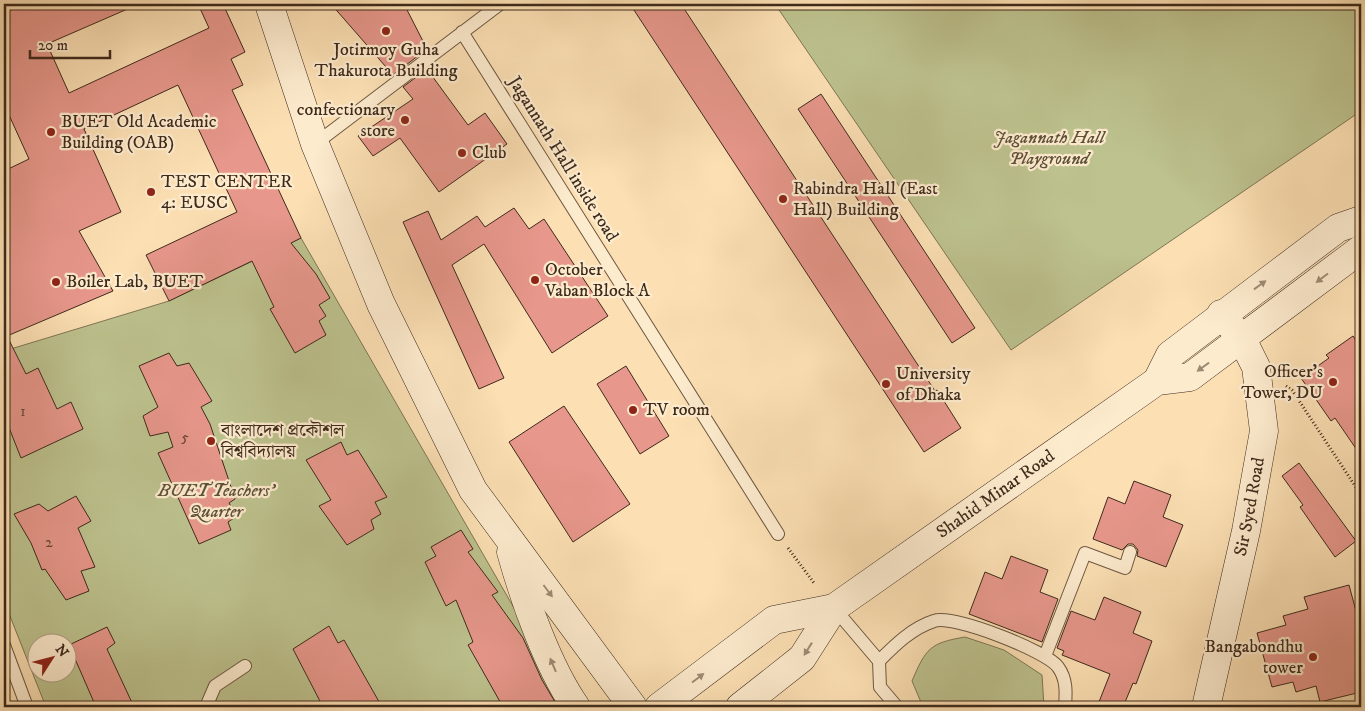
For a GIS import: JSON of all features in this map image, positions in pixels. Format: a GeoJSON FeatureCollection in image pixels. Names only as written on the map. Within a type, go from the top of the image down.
{"type":"FeatureCollection","features":[{"type":"Feature","properties":{"kind":"main road"},"geometry":{"type":"LineString","coordinates":[[268,4],[315,144],[381,304],[473,490],[633,707]]}},
{"type":"Feature","properties":{"kind":"main road","name":"Shahid Minar Road"},"geometry":{"type":"LineString","coordinates":[[1157,381],[1170,355],[1221,314],[1338,228],[1361,220]]}},
{"type":"Feature","properties":{"kind":"main road","name":"Shahid Minar Road"},"geometry":{"type":"LineString","coordinates":[[740,707],[802,658],[834,608],[1157,381],[1190,377],[1361,249]]}},
{"type":"Feature","properties":{"kind":"main road","name":"Sir Syed Road"},"geometry":{"type":"LineString","coordinates":[[1206,707],[1246,531],[1264,431],[1256,367],[1242,339],[1221,314]]}},
{"type":"Feature","properties":{"kind":"main road"},"geometry":{"type":"LineString","coordinates":[[507,538],[523,593],[565,691],[576,707]]}},
{"type":"Feature","properties":{"kind":"main road","name":"Shahid Minar Road"},"geometry":{"type":"LineString","coordinates":[[659,707],[774,620],[834,608]]}},
{"type":"Feature","properties":{"kind":"lane"},"geometry":{"type":"LineString","coordinates":[[315,144],[500,4]]}},
{"type":"Feature","properties":{"kind":"lane","name":"Jagannath Hall inside road"},"geometry":{"type":"LineString","coordinates":[[462,32],[778,534]]}},
{"type":"Feature","properties":{"kind":"lane"},"geometry":{"type":"LineString","coordinates":[[1045,656],[1085,553],[1125,568],[1130,552]]}},
{"type":"Feature","properties":{"kind":"lane"},"geometry":{"type":"LineString","coordinates":[[834,608],[879,661],[880,687],[897,707]]}},
{"type":"Feature","properties":{"kind":"lane"},"geometry":{"type":"LineString","coordinates":[[879,661],[904,637],[936,620],[962,622],[1045,656],[1058,666],[1066,686],[1065,707]]}},
{"type":"Feature","properties":{"kind":"lane"},"geometry":{"type":"LineString","coordinates":[[4,645],[27,707]]}},
{"type":"Feature","properties":{"kind":"lane"},"geometry":{"type":"LineString","coordinates":[[206,707],[215,686],[245,666]]}},
{"type":"Feature","properties":{"kind":"path"},"geometry":{"type":"LineString","coordinates":[[1256,367],[1292,390],[1361,495]]}},
{"type":"Feature","properties":{"kind":"path"},"geometry":{"type":"LineString","coordinates":[[778,534],[834,608]]}},
{"type":"Feature","properties":{"kind":"green space","name":"Jagannath Hall Playground"},"geometry":{"type":"Polygon","coordinates":[[[775,4],[1361,4],[1361,111],[1011,350],[775,4]]]}},
{"type":"Feature","properties":{"kind":"green space","name":"BUET Teachers' Quarter"},"geometry":{"type":"Polygon","coordinates":[[[301,238],[571,707],[46,707],[37,684],[78,684],[78,634],[28,634],[28,662],[4,601],[4,351],[169,301],[301,238]]]}},
{"type":"Feature","properties":{"kind":"green space"},"geometry":{"type":"Polygon","coordinates":[[[965,637],[1004,650],[1042,675],[1044,707],[923,707],[912,681],[921,661],[937,645],[965,637]]]}},
{"type":"Feature","properties":{"kind":"building"},"geometry":{"type":"Polygon","coordinates":[[[4,4],[139,4],[47,44],[69,93],[209,28],[198,4],[223,4],[245,52],[231,59],[243,85],[232,90],[301,238],[291,243],[316,274],[330,298],[319,305],[326,316],[319,321],[326,335],[295,353],[270,309],[274,307],[252,261],[169,301],[146,255],[237,212],[178,85],[84,129],[121,212],[79,231],[113,291],[7,336],[26,374],[38,368],[57,409],[71,402],[83,429],[21,458],[4,415],[4,171],[29,159],[4,104],[4,4]]]}},
{"type":"Feature","properties":{"kind":"building","name":"Jotirmoy Guha Thakurota Building"},"geometry":{"type":"Polygon","coordinates":[[[331,4],[404,4],[427,49],[393,75],[331,4]]]}},
{"type":"Feature","properties":{"kind":"building","name":"Rabindra Hall (East Hall) Building"},"geometry":{"type":"Polygon","coordinates":[[[630,4],[681,4],[961,428],[924,452],[630,4]]]}},
{"type":"Feature","properties":{"kind":"building"},"geometry":{"type":"Polygon","coordinates":[[[427,69],[468,125],[485,113],[507,144],[439,192],[400,138],[373,156],[358,136],[413,99],[403,87],[427,69]]]}},
{"type":"Feature","properties":{"kind":"building"},"geometry":{"type":"Polygon","coordinates":[[[821,94],[975,328],[952,343],[798,109],[821,94]]]}},
{"type":"Feature","properties":{"kind":"building"},"geometry":{"type":"Polygon","coordinates":[[[514,208],[529,229],[544,219],[608,316],[552,353],[484,244],[452,265],[504,378],[479,389],[403,222],[428,211],[441,240],[477,216],[485,227],[514,208]]]}},
{"type":"Feature","properties":{"kind":"building","name":"Officer's Tower, DU"},"geometry":{"type":"Polygon","coordinates":[[[1353,336],[1361,348],[1361,456],[1335,418],[1331,421],[1301,378],[1329,358],[1326,355],[1353,336]]]}},
{"type":"Feature","properties":{"kind":"building"},"geometry":{"type":"Polygon","coordinates":[[[169,353],[177,366],[189,363],[212,401],[201,407],[210,424],[235,499],[229,503],[237,516],[228,522],[231,530],[199,544],[158,453],[173,447],[168,432],[150,436],[143,416],[158,407],[139,366],[169,353]]]}},
{"type":"Feature","properties":{"kind":"building","name":"TV room"},"geometry":{"type":"Polygon","coordinates":[[[626,366],[669,436],[640,454],[597,384],[626,366]]]}},
{"type":"Feature","properties":{"kind":"building"},"geometry":{"type":"Polygon","coordinates":[[[564,406],[630,504],[573,542],[509,442],[564,406]]]}},
{"type":"Feature","properties":{"kind":"building"},"geometry":{"type":"Polygon","coordinates":[[[341,442],[347,455],[358,450],[387,497],[375,502],[381,514],[371,520],[374,529],[347,545],[319,506],[331,500],[306,460],[341,442]]]}},
{"type":"Feature","properties":{"kind":"building"},"geometry":{"type":"Polygon","coordinates":[[[1299,463],[1356,541],[1335,557],[1300,507],[1303,505],[1282,476],[1299,463]]]}},
{"type":"Feature","properties":{"kind":"building"},"geometry":{"type":"Polygon","coordinates":[[[1134,481],[1171,495],[1163,517],[1183,525],[1166,567],[1137,556],[1138,550],[1133,544],[1128,544],[1122,550],[1093,539],[1108,497],[1125,504],[1134,481]]]}},
{"type":"Feature","properties":{"kind":"building"},"geometry":{"type":"Polygon","coordinates":[[[76,496],[91,521],[78,528],[95,567],[81,571],[89,591],[66,600],[45,569],[42,570],[31,543],[14,514],[39,504],[48,511],[76,496]]]}},
{"type":"Feature","properties":{"kind":"building"},"geometry":{"type":"Polygon","coordinates":[[[461,530],[473,549],[468,552],[498,592],[492,595],[523,638],[542,680],[558,707],[503,707],[468,645],[473,642],[456,600],[446,606],[425,562],[436,556],[431,547],[461,530]]]}},
{"type":"Feature","properties":{"kind":"building"},"geometry":{"type":"Polygon","coordinates":[[[1011,556],[1048,570],[1040,592],[1058,599],[1042,642],[969,614],[985,572],[1002,579],[1011,556]]]}},
{"type":"Feature","properties":{"kind":"building","name":"Bangabondhu tower"},"geometry":{"type":"Polygon","coordinates":[[[1349,585],[1357,615],[1361,613],[1361,692],[1320,702],[1316,686],[1296,692],[1293,682],[1272,687],[1257,633],[1286,625],[1283,616],[1308,609],[1304,597],[1349,585]]]}},
{"type":"Feature","properties":{"kind":"building"},"geometry":{"type":"Polygon","coordinates":[[[1104,597],[1141,612],[1133,633],[1152,641],[1136,684],[1133,683],[1123,707],[1097,707],[1110,674],[1062,655],[1064,651],[1057,648],[1071,611],[1095,620],[1104,597]]]}},
{"type":"Feature","properties":{"kind":"building"},"geometry":{"type":"Polygon","coordinates":[[[329,626],[338,643],[344,640],[382,707],[323,707],[293,649],[329,626]]]}},
{"type":"Feature","properties":{"kind":"building"},"geometry":{"type":"Polygon","coordinates":[[[107,627],[115,643],[107,649],[134,707],[96,707],[78,666],[78,641],[107,627]]]}},
{"type":"Feature","properties":{"kind":"place","name":"Jotirmoy Guha Thakurota Building"},"geometry":{"type":"Point","coordinates":[386,31]}},
{"type":"Feature","properties":{"kind":"place","name":"confectionary store"},"geometry":{"type":"Point","coordinates":[405,120]}},
{"type":"Feature","properties":{"kind":"place","name":"BUET Old Academic Building (OAB)"},"geometry":{"type":"Point","coordinates":[51,132]}},
{"type":"Feature","properties":{"kind":"place","name":"Club"},"geometry":{"type":"Point","coordinates":[462,153]}},
{"type":"Feature","properties":{"kind":"place","name":"TEST CENTER 4: EUSC"},"geometry":{"type":"Point","coordinates":[151,192]}},
{"type":"Feature","properties":{"kind":"place","name":"Rabindra Hall (East Hall) Building"},"geometry":{"type":"Point","coordinates":[783,199]}},
{"type":"Feature","properties":{"kind":"place","name":"October Vaban Block A"},"geometry":{"type":"Point","coordinates":[535,280]}},
{"type":"Feature","properties":{"kind":"place","name":"Boiler Lab, BUET"},"geometry":{"type":"Point","coordinates":[56,282]}},
{"type":"Feature","properties":{"kind":"place","name":"Officer's Tower, DU"},"geometry":{"type":"Point","coordinates":[1333,382]}},
{"type":"Feature","properties":{"kind":"place","name":"University of Dhaka"},"geometry":{"type":"Point","coordinates":[886,384]}},
{"type":"Feature","properties":{"kind":"place","name":"TV room"},"geometry":{"type":"Point","coordinates":[633,410]}},
{"type":"Feature","properties":{"kind":"place","name":"বাংলাদেশ প্রকৌশল বিশ্ববিদ্যালয়"},"geometry":{"type":"Point","coordinates":[211,441]}},
{"type":"Feature","properties":{"kind":"place","name":"Bangabondhu tower"},"geometry":{"type":"Point","coordinates":[1313,657]}}]}
